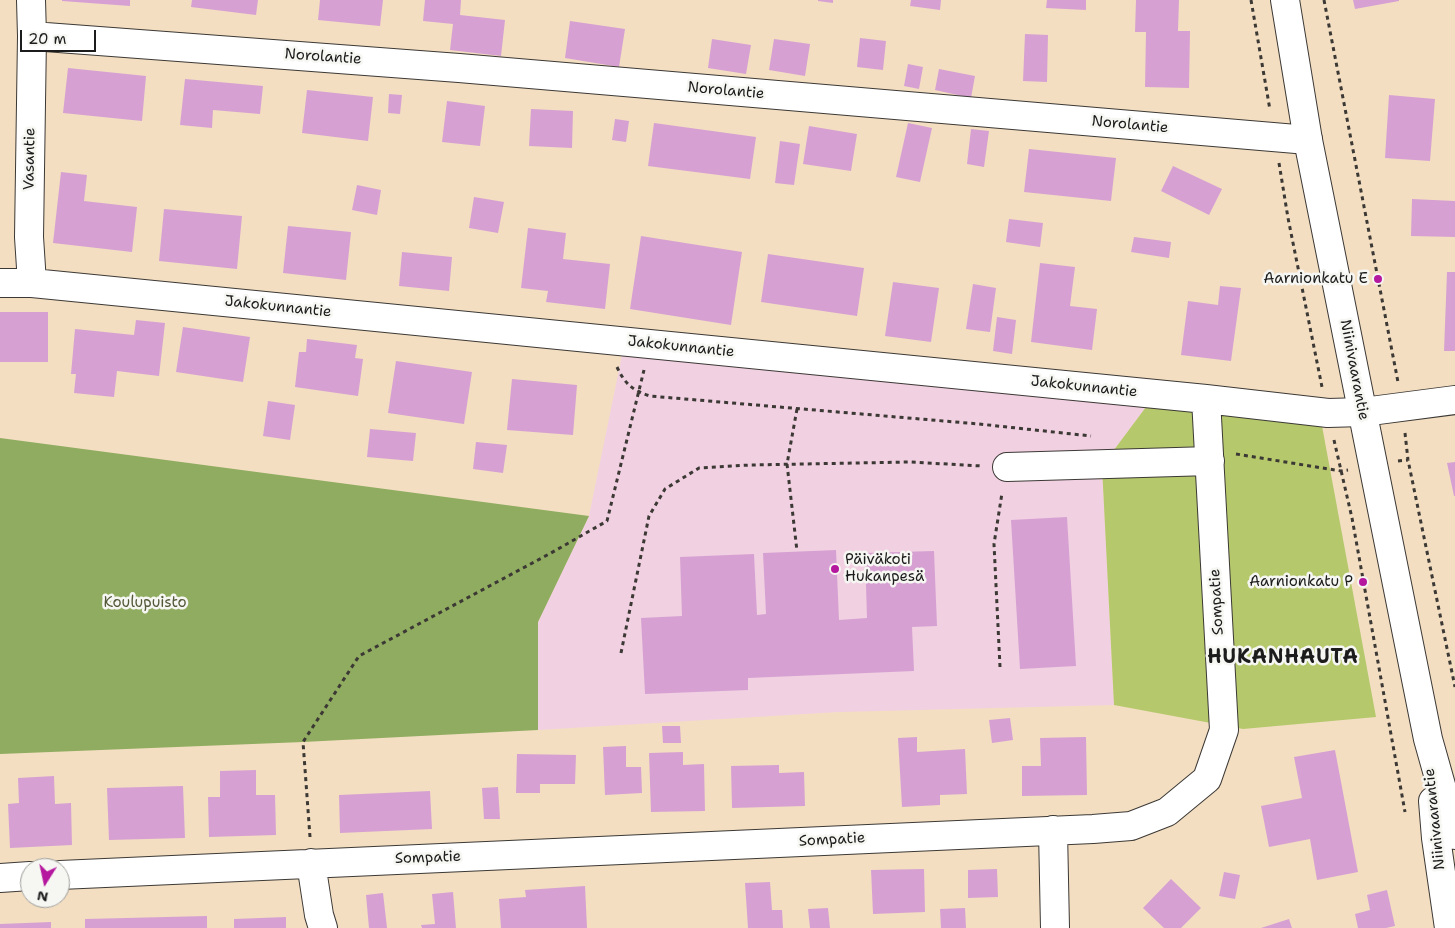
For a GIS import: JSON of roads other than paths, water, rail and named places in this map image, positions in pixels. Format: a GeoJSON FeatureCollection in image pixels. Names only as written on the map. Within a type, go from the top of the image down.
{"type":"FeatureCollection","features":[{"type":"Feature","properties":{"kind":"street","name":"Vasantie"},"geometry":{"type":"LineString","coordinates":[[31,0],[29,237],[32,283]]}},
{"type":"Feature","properties":{"kind":"street","name":"Niinivaarantie"},"geometry":{"type":"LineString","coordinates":[[1285,0],[1308,140],[1428,739],[1455,835]]}},
{"type":"Feature","properties":{"kind":"street","name":"Norolantie"},"geometry":{"type":"LineString","coordinates":[[32,36],[459,68],[1308,140]]}},
{"type":"Feature","properties":{"kind":"street","name":"Jakokunnantie"},"geometry":{"type":"LineString","coordinates":[[0,283],[32,283],[1206,399],[1328,413],[1362,412],[1455,400]]}},
{"type":"Feature","properties":{"kind":"street","name":"Sompatie"},"geometry":{"type":"LineString","coordinates":[[70,875],[1053,830],[1093,830],[1131,826],[1167,812],[1207,779],[1224,730],[1206,399]]}},
{"type":"Feature","properties":{"kind":"street"},"geometry":{"type":"LineString","coordinates":[[1007,467],[1209,455]]}},
{"type":"Feature","properties":{"kind":"street","name":"Niinivaarantie"},"geometry":{"type":"LineString","coordinates":[[1428,739],[1436,838],[1449,928]]}},
{"type":"Feature","properties":{"kind":"street"},"geometry":{"type":"LineString","coordinates":[[1053,830],[1055,928]]}},
{"type":"Feature","properties":{"kind":"street"},"geometry":{"type":"LineString","coordinates":[[311,863],[319,914],[324,928]]}},
{"type":"Feature","properties":{"kind":"street"},"geometry":{"type":"LineString","coordinates":[[0,878],[20,877]]}},
{"type":"Feature","properties":{"kind":"place","name":"Aarnionkatu E"},"geometry":{"type":"Point","coordinates":[1378,279]}},
{"type":"Feature","properties":{"kind":"place","name":"Päiväkoti Hukanpesä"},"geometry":{"type":"Point","coordinates":[835,569]}},
{"type":"Feature","properties":{"kind":"place","name":"Aarnionkatu P"},"geometry":{"type":"Point","coordinates":[1363,582]}},
{"type":"Feature","properties":{"kind":"district","name":"HUKANHAUTA"},"geometry":{"type":"Point","coordinates":[1283,658]}},
{"type":"Feature","properties":{"kind":"park label","name":"Koulupuisto"},"geometry":{"type":"Point","coordinates":[145,603]}}]}
